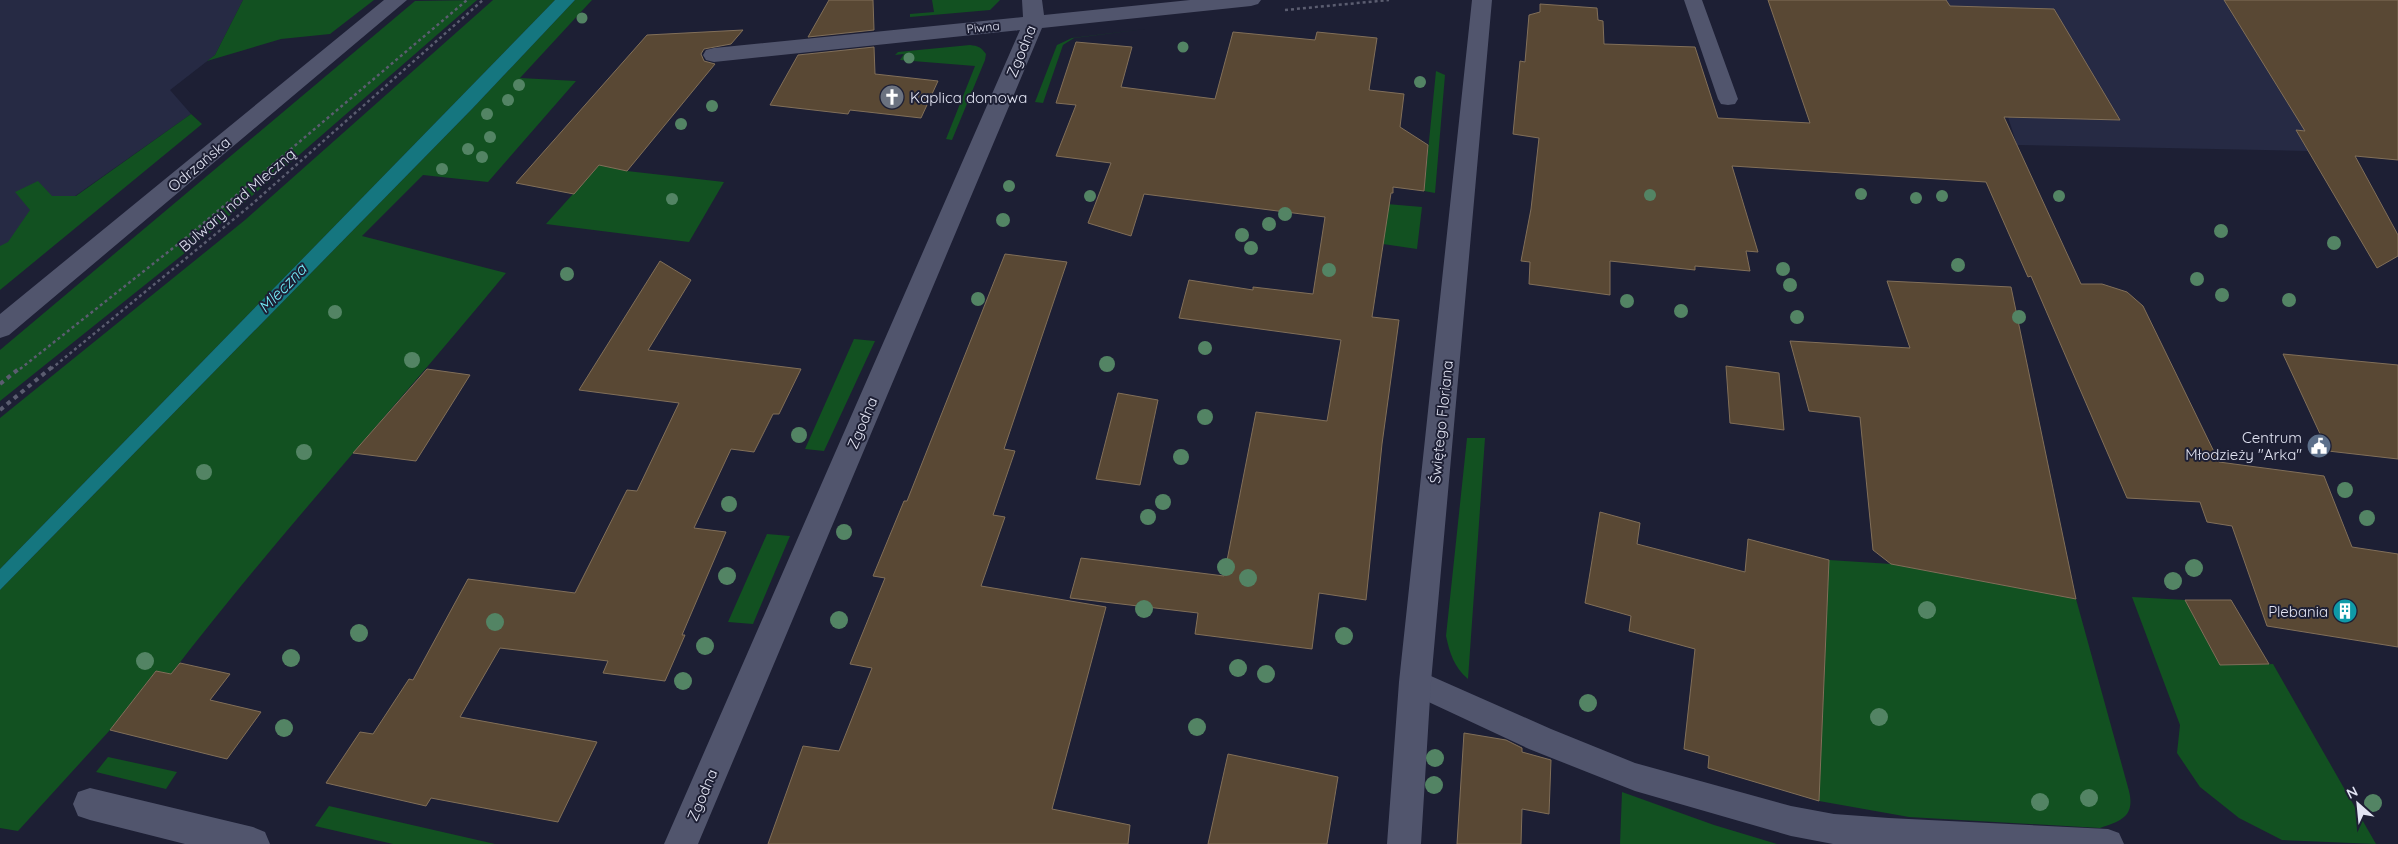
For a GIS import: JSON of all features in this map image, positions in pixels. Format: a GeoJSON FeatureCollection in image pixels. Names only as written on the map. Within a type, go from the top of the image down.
{"type":"FeatureCollection","features":[{"type":"Feature","properties":{"kind":"street","name":"Odrzańska"},"geometry":{"type":"LineString","coordinates":[[0,328],[397,0]]}},
{"type":"Feature","properties":{"kind":"street","name":"Piwna"},"geometry":{"type":"LineString","coordinates":[[714,55],[1033,11],[1251,0]]}},
{"type":"Feature","properties":{"kind":"street","name":"Świętego Floriana"},"geometry":{"type":"LineString","coordinates":[[1404,844],[1415,682],[1482,0]]}},
{"type":"Feature","properties":{"kind":"street","name":"Zgodna"},"geometry":{"type":"LineString","coordinates":[[681,844],[1033,11]]}},
{"type":"Feature","properties":{"kind":"street"},"geometry":{"type":"LineString","coordinates":[[90,804],[253,844]]}},
{"type":"Feature","properties":{"kind":"lane"},"geometry":{"type":"LineString","coordinates":[[1693,0],[1728,99]]}},
{"type":"Feature","properties":{"kind":"lane"},"geometry":{"type":"LineString","coordinates":[[1415,682],[1540,739],[1635,777],[1791,821],[1834,829],[2108,844]]}},
{"type":"Feature","properties":{"kind":"path"},"geometry":{"type":"LineString","coordinates":[[0,384],[186,237],[467,0]]}},
{"type":"Feature","properties":{"kind":"path","name":"Bulwary nad Mleczną"},"geometry":{"type":"LineString","coordinates":[[0,410],[251,205],[483,0]]}},
{"type":"Feature","properties":{"kind":"shaded area"},"geometry":{"type":"Polygon","coordinates":[[[0,0],[243,0],[215,55],[170,90],[191,114],[0,249],[0,0]]]}},
{"type":"Feature","properties":{"kind":"shaded area"},"geometry":{"type":"Polygon","coordinates":[[[243,0],[374,0],[330,34],[281,39],[207,61],[215,55],[243,0]]]}},
{"type":"Feature","properties":{"kind":"shaded area"},"geometry":{"type":"Polygon","coordinates":[[[477,0],[206,236],[0,401],[0,350],[415,1],[477,0]]]}},
{"type":"Feature","properties":{"kind":"shaded area"},"geometry":{"type":"Polygon","coordinates":[[[493,0],[555,0],[0,569],[0,418],[245,220],[493,0]]]}},
{"type":"Feature","properties":{"kind":"shaded area"},"geometry":{"type":"Polygon","coordinates":[[[575,0],[592,0],[520,78],[576,81],[488,182],[423,175],[362,236],[506,273],[252,572],[171,674],[156,671],[110,730],[18,831],[0,828],[0,590],[472,109],[575,0]]]}},
{"type":"Feature","properties":{"kind":"shaded area"},"geometry":{"type":"Polygon","coordinates":[[[932,0],[1000,0],[990,10],[910,17],[910,14],[934,12],[932,0]]]}},
{"type":"Feature","properties":{"kind":"shaded area"},"geometry":{"type":"Polygon","coordinates":[[[1946,0],[2398,0],[2398,160],[2308,151],[2017,145],[2008,117],[1946,0]]]}},
{"type":"Feature","properties":{"kind":"shaded area"},"geometry":{"type":"Polygon","coordinates":[[[1145,29],[1074,38],[1063,45],[1043,103],[1035,102],[1057,45],[1072,38],[1145,29]]]}},
{"type":"Feature","properties":{"kind":"shaded area"},"geometry":{"type":"Polygon","coordinates":[[[970,45],[977,46],[983,50],[986,54],[985,60],[952,140],[946,139],[975,66],[900,60],[904,54],[895,55],[898,52],[970,45]]]}},
{"type":"Feature","properties":{"kind":"shaded area"},"geometry":{"type":"Polygon","coordinates":[[[1436,71],[1445,75],[1435,193],[1424,191],[1436,71]]]}},
{"type":"Feature","properties":{"kind":"shaded area"},"geometry":{"type":"Polygon","coordinates":[[[191,114],[202,124],[0,290],[0,246],[8,242],[30,210],[15,192],[38,181],[52,196],[76,196],[191,114]]]}},
{"type":"Feature","properties":{"kind":"shaded area"},"geometry":{"type":"Polygon","coordinates":[[[599,165],[627,171],[724,182],[689,242],[546,224],[599,165]]]}},
{"type":"Feature","properties":{"kind":"shaded area"},"geometry":{"type":"Polygon","coordinates":[[[1387,204],[1422,207],[1417,249],[1383,244],[1387,204]]]}},
{"type":"Feature","properties":{"kind":"shaded area"},"geometry":{"type":"Polygon","coordinates":[[[854,339],[875,341],[824,451],[805,449],[854,339]]]}},
{"type":"Feature","properties":{"kind":"shaded area"},"geometry":{"type":"Polygon","coordinates":[[[1467,438],[1485,438],[1468,679],[1453,660],[1446,636],[1467,438]]]}},
{"type":"Feature","properties":{"kind":"shaded area"},"geometry":{"type":"Polygon","coordinates":[[[767,534],[790,536],[753,624],[728,622],[767,534]]]}},
{"type":"Feature","properties":{"kind":"shaded area"},"geometry":{"type":"Polygon","coordinates":[[[1829,560],[1891,564],[2076,599],[2129,791],[2130,806],[2125,816],[2115,823],[2100,828],[1909,817],[1819,801],[1829,560]]]}},
{"type":"Feature","properties":{"kind":"shaded area"},"geometry":{"type":"Polygon","coordinates":[[[2132,597],[2185,600],[2220,665],[2273,664],[2376,844],[2282,840],[2239,818],[2200,787],[2177,753],[2180,725],[2132,597]]]}},
{"type":"Feature","properties":{"kind":"shaded area"},"geometry":{"type":"Polygon","coordinates":[[[108,757],[177,772],[166,789],[96,772],[108,757]]]}},
{"type":"Feature","properties":{"kind":"shaded area"},"geometry":{"type":"Polygon","coordinates":[[[1622,792],[1714,825],[1777,844],[1620,844],[1622,792]]]}},
{"type":"Feature","properties":{"kind":"shaded area"},"geometry":{"type":"Polygon","coordinates":[[[329,806],[495,844],[393,844],[315,826],[329,806]]]}},
{"type":"Feature","properties":{"kind":"water","name":"Mleczna"},"geometry":{"type":"Polygon","coordinates":[[[555,0],[575,0],[472,109],[0,590],[0,569],[555,0]]]}},
{"type":"Feature","properties":{"kind":"building"},"geometry":{"type":"Polygon","coordinates":[[[829,0],[873,0],[874,30],[808,37],[829,0]]]}},
{"type":"Feature","properties":{"kind":"building"},"geometry":{"type":"Polygon","coordinates":[[[1768,0],[1946,0],[1950,6],[2054,9],[2120,120],[2004,117],[2081,284],[2102,284],[2127,292],[2143,306],[2219,462],[2324,476],[2352,547],[2398,554],[2398,647],[2267,626],[2232,526],[2207,522],[2200,502],[2127,498],[2031,276],[2028,277],[1986,182],[1732,166],[1758,252],[1746,251],[1750,271],[1695,266],[1695,270],[1610,261],[1610,295],[1529,284],[1530,262],[1521,261],[1531,209],[1539,138],[1513,134],[1520,61],[1525,62],[1529,15],[1540,12],[1540,4],[1597,8],[1598,20],[1603,21],[1604,44],[1695,47],[1718,118],[1810,123],[1768,0]]]}},
{"type":"Feature","properties":{"kind":"building"},"geometry":{"type":"Polygon","coordinates":[[[2224,0],[2398,0],[2398,160],[2355,156],[2398,235],[2398,256],[2377,268],[2296,130],[2305,131],[2224,0]]]}},
{"type":"Feature","properties":{"kind":"building"},"geometry":{"type":"Polygon","coordinates":[[[743,30],[731,44],[704,49],[701,54],[704,61],[715,64],[627,171],[599,165],[574,194],[516,183],[647,35],[743,30]]]}},
{"type":"Feature","properties":{"kind":"building"},"geometry":{"type":"Polygon","coordinates":[[[1233,32],[1315,40],[1317,32],[1377,38],[1369,90],[1404,94],[1400,127],[1428,145],[1424,191],[1393,187],[1393,193],[1391,193],[1372,317],[1399,320],[1382,444],[1366,600],[1319,593],[1312,649],[1195,634],[1198,613],[1070,598],[1081,558],[1224,576],[1256,412],[1327,421],[1341,340],[1179,318],[1189,280],[1253,290],[1253,287],[1313,294],[1325,217],[1144,194],[1131,236],[1088,223],[1111,163],[1056,156],[1076,105],[1056,103],[1076,42],[1132,47],[1121,87],[1215,99],[1233,32]]]}},
{"type":"Feature","properties":{"kind":"building"},"geometry":{"type":"Polygon","coordinates":[[[874,47],[875,74],[938,81],[921,118],[850,110],[848,114],[770,105],[798,55],[874,47]]]}},
{"type":"Feature","properties":{"kind":"building"},"geometry":{"type":"Polygon","coordinates":[[[1005,254],[1067,262],[1004,449],[1015,451],[993,515],[1005,517],[981,586],[1106,607],[1052,809],[1130,825],[1128,844],[768,844],[803,746],[839,751],[872,668],[850,664],[885,578],[873,576],[904,501],[907,501],[1005,254]]]}},
{"type":"Feature","properties":{"kind":"building"},"geometry":{"type":"Polygon","coordinates":[[[660,261],[691,280],[648,350],[801,369],[779,414],[773,414],[754,452],[731,449],[694,528],[726,532],[682,635],[685,635],[665,681],[603,673],[608,661],[500,648],[460,717],[597,742],[558,822],[431,798],[426,806],[326,783],[360,732],[373,734],[409,679],[413,680],[468,579],[575,593],[627,490],[637,491],[679,403],[579,390],[660,261]]]}},
{"type":"Feature","properties":{"kind":"building"},"geometry":{"type":"Polygon","coordinates":[[[1887,281],[2011,287],[2076,599],[1891,564],[1873,550],[1860,417],[1809,411],[1790,341],[1910,348],[1887,281]]]}},
{"type":"Feature","properties":{"kind":"building"},"geometry":{"type":"Polygon","coordinates":[[[2283,354],[2398,365],[2398,459],[2328,451],[2283,354]]]}},
{"type":"Feature","properties":{"kind":"building"},"geometry":{"type":"Polygon","coordinates":[[[1726,366],[1779,373],[1784,430],[1730,423],[1726,366]]]}},
{"type":"Feature","properties":{"kind":"building"},"geometry":{"type":"Polygon","coordinates":[[[427,369],[470,375],[416,461],[353,453],[427,369]]]}},
{"type":"Feature","properties":{"kind":"building"},"geometry":{"type":"Polygon","coordinates":[[[1118,393],[1158,400],[1140,485],[1096,479],[1118,393]]]}},
{"type":"Feature","properties":{"kind":"building"},"geometry":{"type":"Polygon","coordinates":[[[1600,512],[1640,523],[1637,544],[1745,572],[1748,539],[1829,560],[1819,801],[1708,768],[1709,756],[1684,749],[1695,649],[1629,631],[1631,616],[1585,603],[1600,512]]]}},
{"type":"Feature","properties":{"kind":"building"},"geometry":{"type":"Polygon","coordinates":[[[2185,600],[2231,600],[2269,664],[2220,665],[2185,600]]]}},
{"type":"Feature","properties":{"kind":"building"},"geometry":{"type":"Polygon","coordinates":[[[180,663],[230,674],[210,700],[261,712],[227,759],[110,730],[156,671],[171,674],[180,663]]]}},
{"type":"Feature","properties":{"kind":"building"},"geometry":{"type":"Polygon","coordinates":[[[1464,733],[1506,740],[1522,748],[1522,752],[1551,760],[1549,814],[1522,809],[1521,844],[1457,844],[1464,733]]]}},
{"type":"Feature","properties":{"kind":"building"},"geometry":{"type":"Polygon","coordinates":[[[1228,754],[1338,777],[1327,844],[1208,844],[1228,754]]]}},
{"type":"Feature","properties":{"kind":"place","name":"Kaplica domowa"},"geometry":{"type":"Point","coordinates":[892,97]}},
{"type":"Feature","properties":{"kind":"place","name":"Centrum Młodzieży \"Arka\""},"geometry":{"type":"Point","coordinates":[2319,446]}},
{"type":"Feature","properties":{"kind":"place","name":"Plebania"},"geometry":{"type":"Point","coordinates":[2345,611]}}]}
